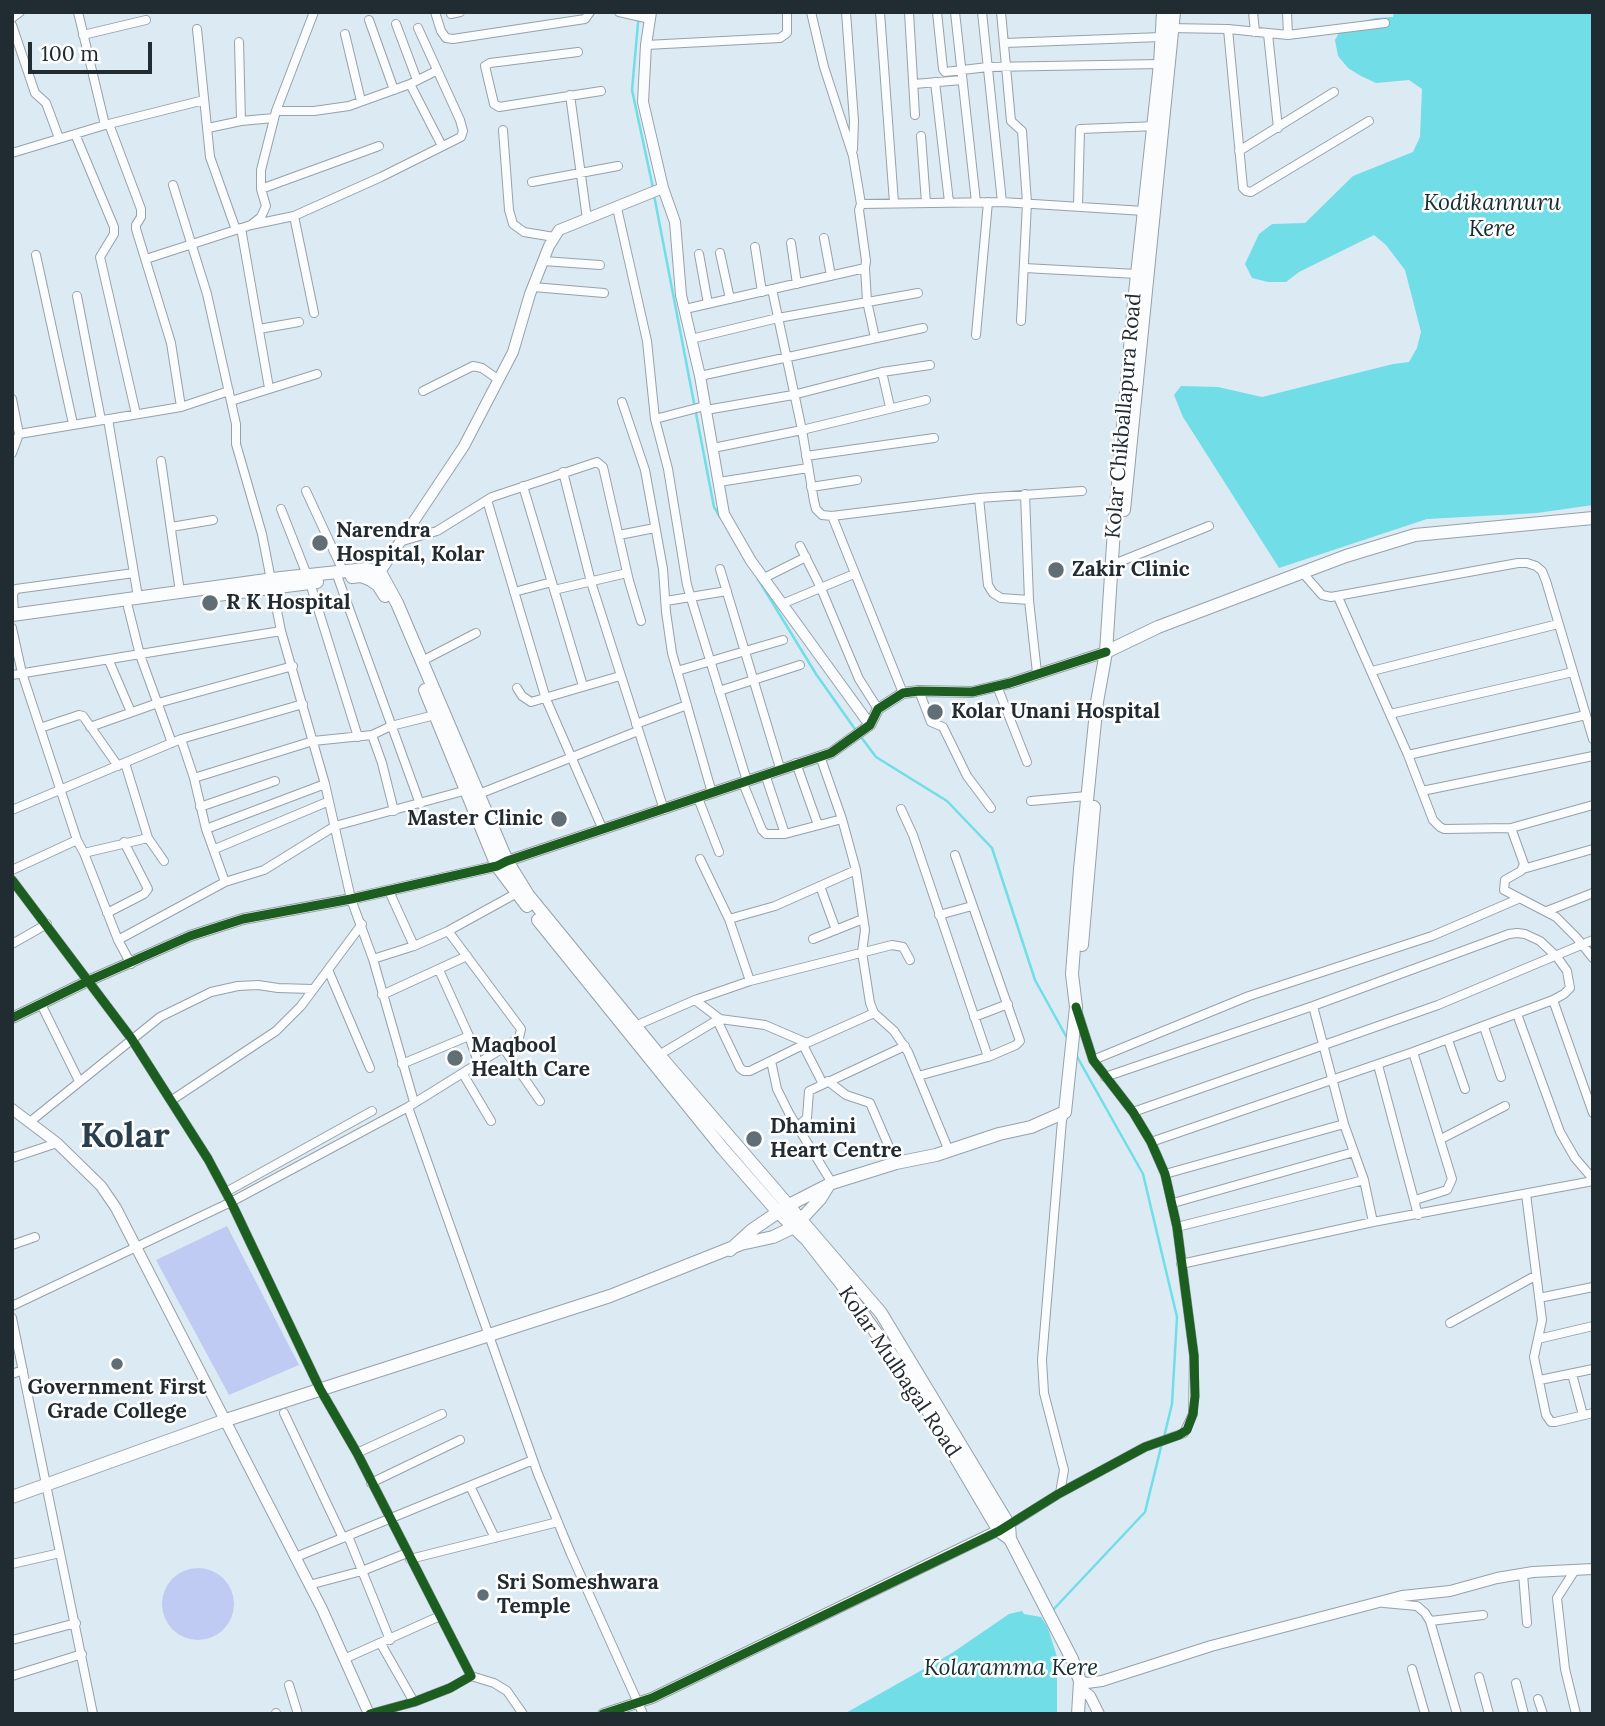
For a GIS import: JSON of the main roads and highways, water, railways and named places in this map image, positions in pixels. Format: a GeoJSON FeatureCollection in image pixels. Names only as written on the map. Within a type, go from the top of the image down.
{"type":"FeatureCollection","features":[{"type":"Feature","properties":{"kind":"main road","name":"Kolar Chikballapura Road"},"geometry":{"type":"LineString","coordinates":[[1074,987],[1072,974],[1087,796],[1097,702],[1110,651],[1119,562],[1158,126],[1165,31],[1163,12]]}},
{"type":"Feature","properties":{"kind":"main road","name":"Kolar Chikballapura Road"},"geometry":{"type":"LineString","coordinates":[[1110,651],[1114,529],[1137,274],[1158,126],[1160,64],[1165,31],[1174,12]]}},
{"type":"Feature","properties":{"kind":"main road"},"geometry":{"type":"LineString","coordinates":[[730,1250],[783,1209],[830,1184],[896,1163],[948,1152],[999,1134],[1031,1127],[1065,1112],[1075,1011],[1074,987],[1079,976],[1110,651],[1158,627],[1302,572],[1415,535],[1593,518]]}},
{"type":"Feature","properties":{"kind":"main road"},"geometry":{"type":"LineString","coordinates":[[13,620],[128,607],[366,569],[380,572],[397,603],[422,661],[502,863],[517,893],[706,1129],[762,1193],[783,1209]]}},
{"type":"Feature","properties":{"kind":"main road"},"geometry":{"type":"LineString","coordinates":[[341,575],[361,576],[378,585],[388,601],[435,715],[473,792]]}},
{"type":"Feature","properties":{"kind":"main road"},"geometry":{"type":"LineString","coordinates":[[13,620],[138,597],[272,584]]}},
{"type":"Feature","properties":{"kind":"main road"},"geometry":{"type":"LineString","coordinates":[[502,863],[783,1209]]}},
{"type":"Feature","properties":{"kind":"main road"},"geometry":{"type":"LineString","coordinates":[[773,1237],[797,1223],[830,1184]]}},
{"type":"Feature","properties":{"kind":"main road"},"geometry":{"type":"LineString","coordinates":[[762,1193],[769,1207],[762,1223]]}},
{"type":"Feature","properties":{"kind":"main road"},"geometry":{"type":"LineString","coordinates":[[12,1497],[46,1487],[226,1420],[610,1296],[741,1244],[781,1235],[809,1235],[820,1199]]}},
{"type":"Feature","properties":{"kind":"main road","name":"Kolar Mulbagal Road"},"geometry":{"type":"LineString","coordinates":[[783,1209],[881,1313],[1039,1595],[1080,1685],[1078,1714]]}},
{"type":"Feature","properties":{"kind":"water","name":"Kodikannuru Kere"},"geometry":{"type":"Polygon","coordinates":[[[1394,12],[1593,12],[1593,505],[1537,513],[1427,519],[1279,568],[1183,417],[1174,395],[1181,386],[1218,387],[1262,397],[1409,362],[1417,348],[1421,332],[1405,270],[1386,245],[1374,235],[1299,272],[1286,282],[1268,282],[1252,278],[1245,264],[1259,234],[1272,224],[1305,223],[1353,176],[1413,152],[1420,137],[1422,89],[1409,80],[1376,83],[1361,76],[1348,68],[1338,56],[1335,40],[1343,26],[1393,17],[1394,12]]]}},
{"type":"Feature","properties":{"kind":"water","name":"Kolaramma Kere"},"geometry":{"type":"Polygon","coordinates":[[[1022,1611],[1024,1614],[1041,1617],[1048,1628],[1057,1657],[1057,1714],[844,1714],[952,1653],[1009,1614],[1022,1611]]]}},
{"type":"Feature","properties":{"kind":"waterway"},"geometry":{"type":"LineString","coordinates":[[639,12],[632,90],[653,188]]}},
{"type":"Feature","properties":{"kind":"waterway"},"geometry":{"type":"LineString","coordinates":[[654,195],[714,507],[720,517]]}},
{"type":"Feature","properties":{"kind":"waterway"},"geometry":{"type":"LineString","coordinates":[[758,579],[816,674],[857,732]]}},
{"type":"Feature","properties":{"kind":"waterway"},"geometry":{"type":"LineString","coordinates":[[861,737],[876,757],[947,801],[992,848],[1035,980],[1067,1038]]}},
{"type":"Feature","properties":{"kind":"waterway"},"geometry":{"type":"LineString","coordinates":[[1075,1053],[1143,1174],[1177,1317],[1172,1404],[1164,1437]]}},
{"type":"Feature","properties":{"kind":"waterway"},"geometry":{"type":"LineString","coordinates":[[1052,1611],[1145,1512],[1162,1443]]}},
{"type":"Feature","properties":{"kind":"place","name":"Narendra Hospital, Kolar"},"geometry":{"type":"Point","coordinates":[320,543]}},
{"type":"Feature","properties":{"kind":"place","name":"Zakir Clinic"},"geometry":{"type":"Point","coordinates":[1056,570]}},
{"type":"Feature","properties":{"kind":"place","name":"R K Hospital"},"geometry":{"type":"Point","coordinates":[210,603]}},
{"type":"Feature","properties":{"kind":"place","name":"Kolar Unani Hospital"},"geometry":{"type":"Point","coordinates":[935,712]}},
{"type":"Feature","properties":{"kind":"place","name":"Master Clinic"},"geometry":{"type":"Point","coordinates":[559,819]}},
{"type":"Feature","properties":{"kind":"place","name":"Maqbool Health Care"},"geometry":{"type":"Point","coordinates":[455,1058]}},
{"type":"Feature","properties":{"kind":"place","name":"Dhamini Heart Centre"},"geometry":{"type":"Point","coordinates":[754,1139]}},
{"type":"Feature","properties":{"kind":"place","name":"Government First Grade College"},"geometry":{"type":"Point","coordinates":[117,1364]}},
{"type":"Feature","properties":{"kind":"place","name":"Sri Someshwara Temple"},"geometry":{"type":"Point","coordinates":[483,1595]}},
{"type":"Feature","properties":{"kind":"district","name":"Kolar"},"geometry":{"type":"Point","coordinates":[125,1137]}}]}
